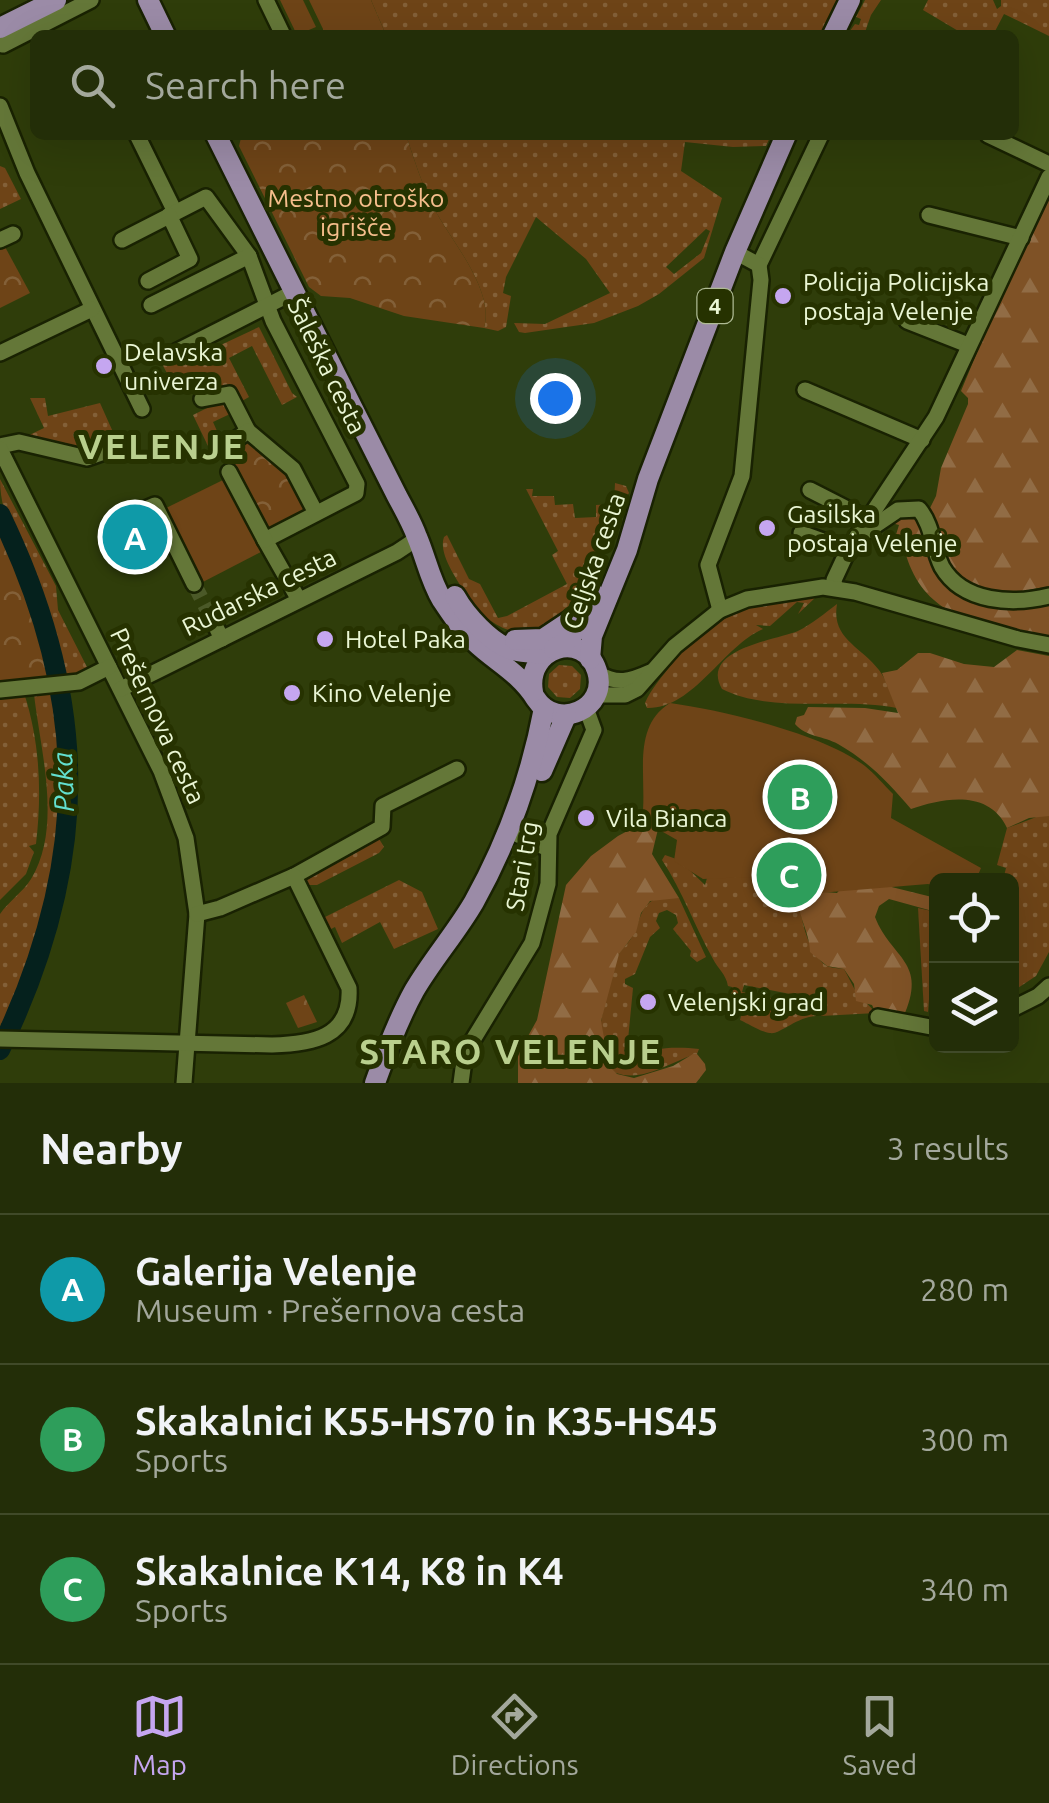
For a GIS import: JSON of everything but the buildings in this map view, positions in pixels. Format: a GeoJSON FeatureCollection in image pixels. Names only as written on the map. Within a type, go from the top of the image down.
{"type":"FeatureCollection","features":[{"type":"Feature","properties":{"kind":"main road"},"geometry":{"type":"LineString","coordinates":[[0,15],[30,0]]}},
{"type":"Feature","properties":{"kind":"main road"},"geometry":{"type":"LineString","coordinates":[[1,36],[56,0]]}},
{"type":"Feature","properties":{"kind":"main road"},"geometry":{"type":"LineString","coordinates":[[148,0],[163,30]]}},
{"type":"Feature","properties":{"kind":"main road"},"geometry":{"type":"LineString","coordinates":[[835,30],[850,0]]}},
{"type":"Feature","properties":{"kind":"main road","name":"Šaleška cesta"},"geometry":{"type":"LineString","coordinates":[[218,140],[418,538],[439,564],[481,638],[539,700]]}},
{"type":"Feature","properties":{"kind":"main road","name":"Celjska cesta"},"geometry":{"type":"LineString","coordinates":[[594,666],[592,636],[626,550],[648,479],[735,252],[784,140]]}},
{"type":"Feature","properties":{"kind":"main road","name":"Celjska cesta"},"geometry":{"type":"LineString","coordinates":[[550,652],[569,642],[579,629],[633,503],[648,479]]}},
{"type":"Feature","properties":{"kind":"main road","name":"Celjska cesta"},"geometry":{"type":"LineString","coordinates":[[481,638],[529,642],[544,639],[588,609]]}},
{"type":"Feature","properties":{"kind":"main road"},"geometry":{"type":"LineString","coordinates":[[481,638],[489,664],[526,704],[532,737],[530,769]]}},
{"type":"Feature","properties":{"kind":"main road","name":"Šaleška cesta"},"geometry":{"type":"LineString","coordinates":[[481,638],[514,651],[550,652]]}},
{"type":"Feature","properties":{"kind":"main road"},"geometry":{"type":"LineString","coordinates":[[379,1083],[398,1024],[415,990],[473,903],[501,848],[530,769],[539,700],[533,672],[550,652],[570,648],[594,666]]}},
{"type":"Feature","properties":{"kind":"main road","name":"4"},"geometry":{"type":"LineString","coordinates":[[586,711],[594,666]]}},
{"type":"Feature","properties":{"kind":"main road"},"geometry":{"type":"LineString","coordinates":[[379,1083],[416,1005],[492,889],[586,711],[539,700]]}},
{"type":"Feature","properties":{"kind":"street"},"geometry":{"type":"LineString","coordinates":[[1,36],[91,0]]}},
{"type":"Feature","properties":{"kind":"street"},"geometry":{"type":"LineString","coordinates":[[266,0],[281,30]]}},
{"type":"Feature","properties":{"kind":"street"},"geometry":{"type":"LineString","coordinates":[[0,106],[27,173],[142,409]]}},
{"type":"Feature","properties":{"kind":"street"},"geometry":{"type":"LineString","coordinates":[[139,140],[190,259],[148,281]]}},
{"type":"Feature","properties":{"kind":"street"},"geometry":{"type":"LineString","coordinates":[[720,610],[708,565],[742,476],[761,280],[759,265],[819,140]]}},
{"type":"Feature","properties":{"kind":"street"},"geometry":{"type":"LineString","coordinates":[[999,140],[1049,164]]}},
{"type":"Feature","properties":{"kind":"street"},"geometry":{"type":"LineString","coordinates":[[835,587],[834,580],[848,550],[936,417],[1049,177]]}},
{"type":"Feature","properties":{"kind":"street","name":"Šaleška cesta"},"geometry":{"type":"LineString","coordinates":[[122,240],[206,197],[249,256],[273,321],[358,484],[356,493],[265,540]]}},
{"type":"Feature","properties":{"kind":"street"},"geometry":{"type":"LineString","coordinates":[[929,215],[1021,238]]}},
{"type":"Feature","properties":{"kind":"street"},"geometry":{"type":"LineString","coordinates":[[735,252],[759,265]]}},
{"type":"Feature","properties":{"kind":"street"},"geometry":{"type":"LineString","coordinates":[[151,305],[249,256]]}},
{"type":"Feature","properties":{"kind":"street"},"geometry":{"type":"LineString","coordinates":[[174,353],[294,292]]}},
{"type":"Feature","properties":{"kind":"street"},"geometry":{"type":"LineString","coordinates":[[0,354],[92,310]]}},
{"type":"Feature","properties":{"kind":"street"},"geometry":{"type":"LineString","coordinates":[[907,321],[968,345]]}},
{"type":"Feature","properties":{"kind":"street"},"geometry":{"type":"LineString","coordinates":[[805,390],[922,440]]}},
{"type":"Feature","properties":{"kind":"street"},"geometry":{"type":"LineString","coordinates":[[202,399],[229,394],[248,431],[293,469],[316,514]]}},
{"type":"Feature","properties":{"kind":"street"},"geometry":{"type":"LineString","coordinates":[[225,448],[248,431]]}},
{"type":"Feature","properties":{"kind":"street"},"geometry":{"type":"LineString","coordinates":[[0,447],[19,442],[87,458],[116,448]]}},
{"type":"Feature","properties":{"kind":"street","name":"Prešernova cesta"},"geometry":{"type":"LineString","coordinates":[[0,447],[121,689],[176,806],[186,838],[197,914],[184,1083]]}},
{"type":"Feature","properties":{"kind":"street"},"geometry":{"type":"LineString","coordinates":[[229,472],[299,600]]}},
{"type":"Feature","properties":{"kind":"street"},"geometry":{"type":"LineString","coordinates":[[810,490],[868,532],[898,510],[918,508],[928,520],[942,566],[956,584],[988,599],[1049,596]]}},
{"type":"Feature","properties":{"kind":"street"},"geometry":{"type":"LineString","coordinates":[[141,511],[155,505],[194,584]]}},
{"type":"Feature","properties":{"kind":"street"},"geometry":{"type":"LineString","coordinates":[[801,533],[848,550]]}},
{"type":"Feature","properties":{"kind":"street","name":"Rudarska cesta"},"geometry":{"type":"LineString","coordinates":[[121,689],[418,538]]}},
{"type":"Feature","properties":{"kind":"street"},"geometry":{"type":"LineString","coordinates":[[586,711],[637,689],[695,627],[720,610],[748,599],[835,587],[1049,645]]}},
{"type":"Feature","properties":{"kind":"street"},"geometry":{"type":"LineString","coordinates":[[212,619],[222,639]]}},
{"type":"Feature","properties":{"kind":"street"},"geometry":{"type":"LineString","coordinates":[[594,666],[620,682],[654,670]]}},
{"type":"Feature","properties":{"kind":"street"},"geometry":{"type":"LineString","coordinates":[[0,690],[79,682],[109,667]]}},
{"type":"Feature","properties":{"kind":"street","name":"Stari trg"},"geometry":{"type":"LineString","coordinates":[[462,1083],[465,1053],[532,942],[548,884],[549,834],[593,734],[586,711]]}},
{"type":"Feature","properties":{"kind":"street"},"geometry":{"type":"LineString","coordinates":[[197,914],[294,876],[382,827],[383,806],[457,769]]}},
{"type":"Feature","properties":{"kind":"street"},"geometry":{"type":"LineString","coordinates":[[518,836],[548,849]]}},
{"type":"Feature","properties":{"kind":"street"},"geometry":{"type":"LineString","coordinates":[[8,1039],[307,1044],[320,1039],[344,1017],[350,1004],[349,988],[294,876]]}},
{"type":"Feature","properties":{"kind":"street"},"geometry":{"type":"LineString","coordinates":[[1019,1006],[1049,986]]}},
{"type":"Feature","properties":{"kind":"street"},"geometry":{"type":"LineString","coordinates":[[878,1016],[929,1027]]}},
{"type":"Feature","properties":{"kind":"green space"},"geometry":{"type":"Polygon","coordinates":[[[280,0],[303,0],[316,27],[295,30],[280,0]]]}},
{"type":"Feature","properties":{"kind":"green space"},"geometry":{"type":"Polygon","coordinates":[[[309,0],[371,0],[384,30],[323,30],[309,0]]]}},
{"type":"Feature","properties":{"kind":"green space"},"geometry":{"type":"Polygon","coordinates":[[[371,0],[838,0],[823,30],[384,30],[371,0]]]}},
{"type":"Feature","properties":{"kind":"green space"},"geometry":{"type":"Polygon","coordinates":[[[865,0],[881,0],[866,30],[851,30],[859,25],[861,19],[856,17],[865,0]]]}},
{"type":"Feature","properties":{"kind":"green space"},"geometry":{"type":"Polygon","coordinates":[[[928,0],[993,0],[997,9],[1001,0],[1049,0],[1049,36],[1004,14],[996,30],[957,30],[923,10],[928,0]]]}},
{"type":"Feature","properties":{"kind":"green space","name":"Mestno otroško igrišče"},"geometry":{"type":"Polygon","coordinates":[[[240,140],[408,140],[430,199],[477,281],[486,313],[484,328],[404,316],[350,298],[321,296],[309,287],[239,146],[240,140]]]}},
{"type":"Feature","properties":{"kind":"green space"},"geometry":{"type":"Polygon","coordinates":[[[408,140],[769,140],[766,146],[733,147],[685,142],[681,171],[722,198],[704,258],[659,294],[594,323],[525,333],[519,332],[514,323],[545,324],[610,293],[586,259],[536,217],[506,277],[503,293],[511,296],[506,327],[498,331],[484,328],[486,313],[477,281],[422,181],[408,140]],[[706,229],[666,267],[674,274],[701,253],[710,231],[706,229]]]}},
{"type":"Feature","properties":{"kind":"green space"},"geometry":{"type":"Polygon","coordinates":[[[0,166],[5,168],[21,199],[0,209],[0,166]]]}},
{"type":"Feature","properties":{"kind":"green space"},"geometry":{"type":"Polygon","coordinates":[[[1049,195],[1049,587],[985,596],[971,591],[951,569],[928,512],[936,496],[941,468],[968,404],[961,391],[1015,261],[1049,195]]]}},
{"type":"Feature","properties":{"kind":"green space"},"geometry":{"type":"Polygon","coordinates":[[[4,245],[30,293],[0,308],[0,247],[4,245]]]}},
{"type":"Feature","properties":{"kind":"green space"},"geometry":{"type":"Polygon","coordinates":[[[259,327],[297,397],[282,405],[252,346],[229,358],[249,397],[242,401],[234,388],[199,392],[189,374],[172,383],[157,354],[167,348],[171,358],[206,344],[210,350],[259,327]]]}},
{"type":"Feature","properties":{"kind":"green space"},"geometry":{"type":"Polygon","coordinates":[[[30,398],[45,398],[48,416],[100,403],[113,432],[89,454],[9,437],[19,434],[23,438],[44,428],[30,398]]]}},
{"type":"Feature","properties":{"kind":"green space"},"geometry":{"type":"Polygon","coordinates":[[[223,400],[230,414],[213,422],[221,440],[208,446],[193,415],[223,400]]]}},
{"type":"Feature","properties":{"kind":"green space"},"geometry":{"type":"Polygon","coordinates":[[[251,439],[289,472],[309,511],[268,532],[230,456],[251,439]]]}},
{"type":"Feature","properties":{"kind":"green space"},"geometry":{"type":"Polygon","coordinates":[[[0,479],[56,586],[58,610],[89,671],[66,681],[48,613],[8,523],[0,479]]]}},
{"type":"Feature","properties":{"kind":"green space"},"geometry":{"type":"Polygon","coordinates":[[[225,479],[261,552],[201,583],[164,509],[225,479]]]}},
{"type":"Feature","properties":{"kind":"green space"},"geometry":{"type":"Polygon","coordinates":[[[615,483],[626,486],[629,493],[584,582],[553,621],[534,631],[512,631],[491,621],[474,605],[449,565],[443,550],[444,537],[447,535],[469,579],[480,584],[498,618],[507,616],[567,584],[552,555],[558,551],[526,489],[533,489],[532,496],[554,496],[555,505],[573,504],[575,518],[596,517],[596,505],[614,504],[615,483]]]}},
{"type":"Feature","properties":{"kind":"green space"},"geometry":{"type":"Polygon","coordinates":[[[905,513],[920,514],[959,591],[1049,596],[1049,641],[963,618],[929,595],[906,555],[891,551],[899,525],[888,522],[905,513]]]}},
{"type":"Feature","properties":{"kind":"green space"},"geometry":{"type":"Polygon","coordinates":[[[0,521],[25,573],[55,682],[0,688],[0,521]]]}},
{"type":"Feature","properties":{"kind":"green space"},"geometry":{"type":"Polygon","coordinates":[[[806,595],[817,596],[798,614],[804,603],[797,602],[770,626],[756,625],[763,629],[748,637],[694,688],[664,706],[647,708],[647,698],[671,665],[715,624],[748,609],[806,595]]]}},
{"type":"Feature","properties":{"kind":"green space"},"geometry":{"type":"Polygon","coordinates":[[[837,604],[838,626],[879,670],[897,708],[762,701],[722,689],[718,675],[721,664],[730,655],[798,631],[837,604]]]}},
{"type":"Feature","properties":{"kind":"green space"},"geometry":{"type":"Polygon","coordinates":[[[1017,650],[1049,656],[1049,816],[1029,818],[1007,828],[989,807],[977,802],[951,800],[911,809],[859,758],[795,724],[808,707],[898,713],[882,673],[897,670],[918,653],[994,667],[1017,650]]]}},
{"type":"Feature","properties":{"kind":"green space"},"geometry":{"type":"Polygon","coordinates":[[[559,665],[572,666],[581,675],[580,689],[570,698],[557,697],[548,687],[549,674],[559,665]]]}},
{"type":"Feature","properties":{"kind":"green space"},"geometry":{"type":"Polygon","coordinates":[[[58,689],[64,780],[55,876],[30,966],[7,1023],[1,1023],[0,1030],[0,914],[31,879],[46,836],[47,788],[34,694],[58,689]]]}},
{"type":"Feature","properties":{"kind":"green space"},"geometry":{"type":"Polygon","coordinates":[[[0,692],[24,693],[36,749],[39,806],[36,844],[29,846],[34,852],[26,874],[0,900],[0,692]]]}},
{"type":"Feature","properties":{"kind":"green space"},"geometry":{"type":"Polygon","coordinates":[[[670,703],[716,711],[799,734],[847,754],[869,769],[893,794],[891,818],[981,868],[979,873],[929,873],[929,884],[807,894],[749,877],[703,879],[674,861],[677,840],[642,820],[645,740],[658,714],[670,703]]]}},
{"type":"Feature","properties":{"kind":"green space"},"geometry":{"type":"Polygon","coordinates":[[[1049,816],[1049,952],[1036,976],[1019,987],[1019,873],[1005,873],[1006,868],[997,865],[1007,828],[1049,816]]]}},
{"type":"Feature","properties":{"kind":"green space"},"geometry":{"type":"Polygon","coordinates":[[[650,819],[659,825],[652,854],[679,898],[650,901],[641,913],[636,932],[619,954],[601,1021],[609,1066],[617,1074],[634,1078],[697,1054],[706,1070],[696,1083],[518,1083],[518,1045],[537,1020],[566,885],[591,856],[650,819]]]}},
{"type":"Feature","properties":{"kind":"green space"},"geometry":{"type":"Polygon","coordinates":[[[378,837],[384,847],[379,853],[317,885],[309,885],[304,877],[378,837]]]}},
{"type":"Feature","properties":{"kind":"green space"},"geometry":{"type":"Polygon","coordinates":[[[665,855],[679,860],[705,885],[707,878],[699,863],[800,890],[802,920],[814,952],[827,966],[844,969],[856,992],[876,1013],[821,1016],[818,1004],[811,998],[744,985],[742,992],[813,1005],[816,1016],[774,1033],[740,1020],[743,1007],[726,997],[733,992],[732,987],[713,959],[662,860],[665,855]]]}},
{"type":"Feature","properties":{"kind":"green space"},"geometry":{"type":"Polygon","coordinates":[[[851,877],[929,896],[929,910],[889,899],[879,906],[875,917],[910,972],[910,999],[903,1018],[876,1013],[872,1005],[856,1001],[854,984],[844,969],[827,966],[810,952],[799,906],[800,890],[837,893],[851,877]]]}},
{"type":"Feature","properties":{"kind":"green space"},"geometry":{"type":"Polygon","coordinates":[[[399,880],[422,892],[438,929],[394,949],[380,922],[342,943],[335,927],[327,931],[321,919],[399,880]]]}},
{"type":"Feature","properties":{"kind":"green space"},"geometry":{"type":"Polygon","coordinates":[[[658,898],[679,898],[706,957],[697,962],[690,956],[691,951],[673,929],[678,923],[676,915],[667,910],[659,913],[656,921],[660,928],[650,937],[635,974],[625,979],[625,984],[633,988],[624,1051],[634,1058],[657,1049],[699,1049],[697,1054],[658,1070],[637,1075],[616,1073],[606,1057],[601,1022],[619,954],[632,938],[644,908],[658,898]]]}},
{"type":"Feature","properties":{"kind":"green space"},"geometry":{"type":"Polygon","coordinates":[[[918,908],[929,910],[929,1000],[928,1012],[924,1011],[918,908]]]}},
{"type":"Feature","properties":{"kind":"green space"},"geometry":{"type":"Polygon","coordinates":[[[304,995],[317,1022],[298,1028],[286,1003],[304,995]]]}},
{"type":"Feature","properties":{"kind":"waterway","name":"Paka"},"geometry":{"type":"LineString","coordinates":[[0,514],[30,583],[51,650],[64,716],[68,782],[64,847],[51,913],[30,981],[0,1050]]}},
{"type":"Feature","properties":{"kind":"tunnel"},"geometry":{"type":"LineString","coordinates":[[194,584],[212,619]]}},
{"type":"Feature","properties":{"kind":"place","name":"Policija Policijska postaja Velenje"},"geometry":{"type":"Point","coordinates":[783,296]}},
{"type":"Feature","properties":{"kind":"place","name":"Delavska univerza"},"geometry":{"type":"Point","coordinates":[104,366]}},
{"type":"Feature","properties":{"kind":"place","name":"Gasilska postaja Velenje"},"geometry":{"type":"Point","coordinates":[767,528]}},
{"type":"Feature","properties":{"kind":"place","name":"Galerija Velenje"},"geometry":{"type":"Point","coordinates":[135,537]}},
{"type":"Feature","properties":{"kind":"place","name":"Hotel Paka"},"geometry":{"type":"Point","coordinates":[325,639]}},
{"type":"Feature","properties":{"kind":"place","name":"Kino Velenje"},"geometry":{"type":"Point","coordinates":[292,693]}},
{"type":"Feature","properties":{"kind":"place","name":"Skakalnici K55-HS70 in K35-HS45"},"geometry":{"type":"Point","coordinates":[800,797]}},
{"type":"Feature","properties":{"kind":"place","name":"Vila Bianca"},"geometry":{"type":"Point","coordinates":[586,818]}},
{"type":"Feature","properties":{"kind":"place","name":"Skakalnice K14, K8 in K4"},"geometry":{"type":"Point","coordinates":[789,875]}},
{"type":"Feature","properties":{"kind":"place","name":"Velenjski grad"},"geometry":{"type":"Point","coordinates":[648,1002]}},
{"type":"Feature","properties":{"kind":"district","name":"VELENJE"},"geometry":{"type":"Point","coordinates":[162,447]}},
{"type":"Feature","properties":{"kind":"district","name":"STARO VELENJE"},"geometry":{"type":"Point","coordinates":[511,1052]}}]}
